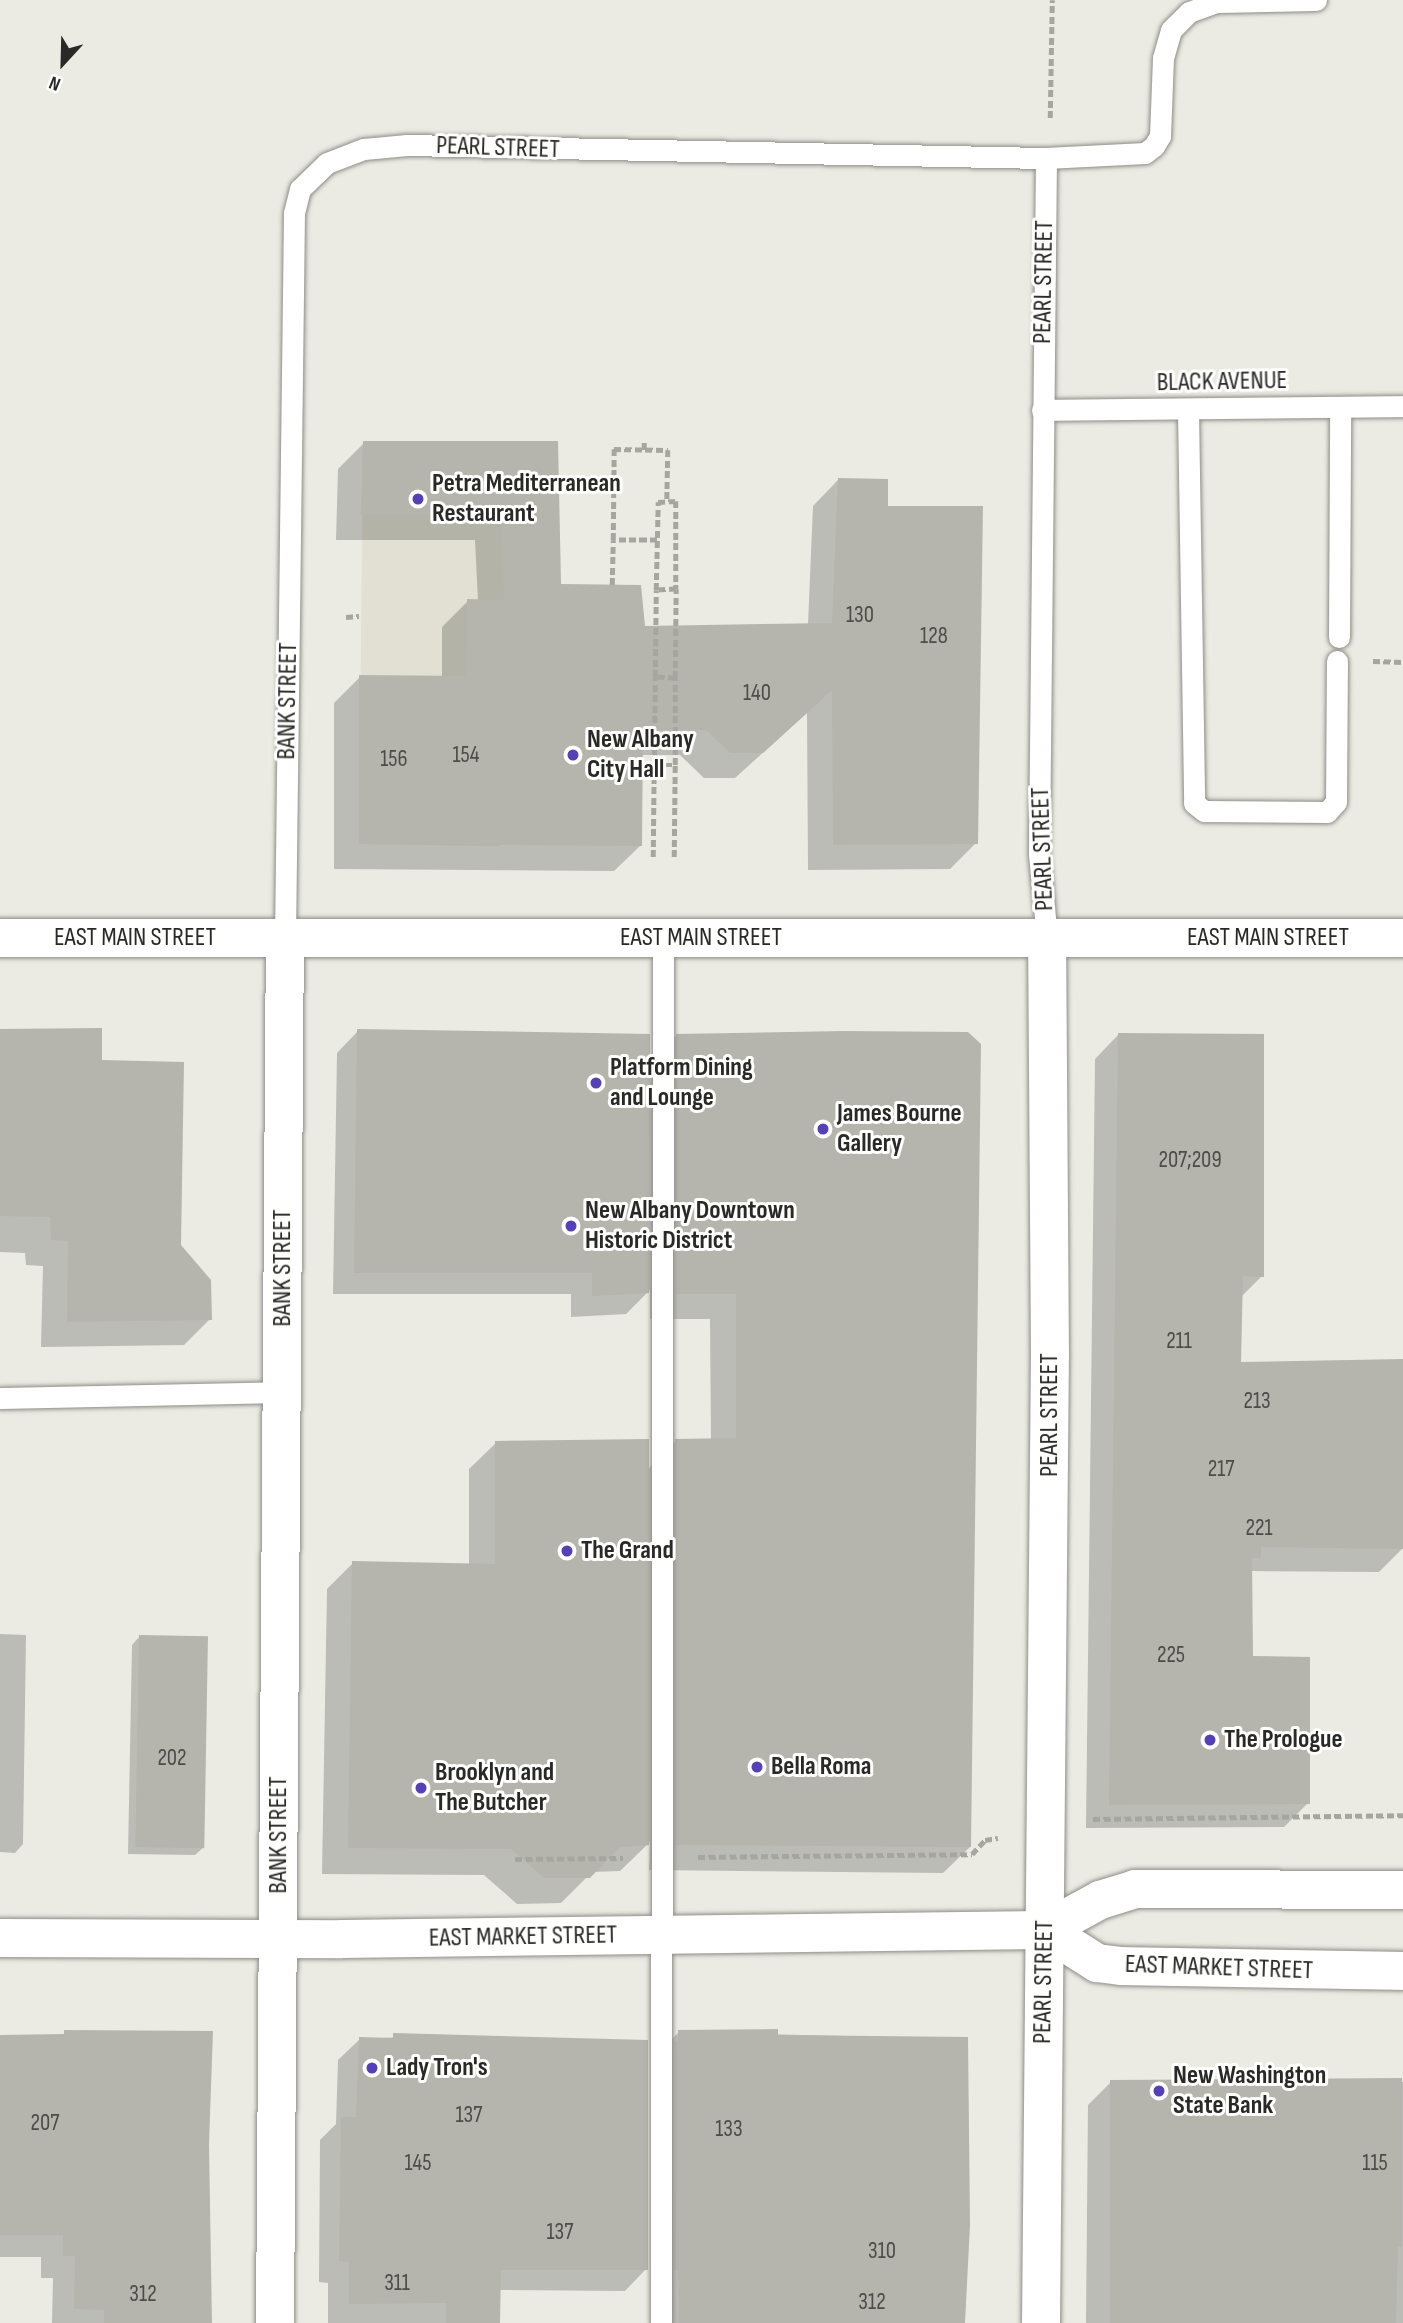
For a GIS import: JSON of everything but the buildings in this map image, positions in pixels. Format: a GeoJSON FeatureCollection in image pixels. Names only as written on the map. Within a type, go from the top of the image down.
{"type":"FeatureCollection","features":[{"type":"Feature","properties":{"kind":"street","name":"EAST MAIN STREET"},"geometry":{"type":"LineString","coordinates":[[0,938],[1403,938]]}},
{"type":"Feature","properties":{"kind":"street","name":"PEARL STREET"},"geometry":{"type":"LineString","coordinates":[[1041,2323],[1046,1828],[1048,938]]}},
{"type":"Feature","properties":{"kind":"street","name":"BANK STREET"},"geometry":{"type":"LineString","coordinates":[[275,2323],[285,940]]}},
{"type":"Feature","properties":{"kind":"street","name":"EAST MARKET STREET"},"geometry":{"type":"LineString","coordinates":[[0,1938],[278,1940],[1045,1930],[1100,1900],[1135,1889],[1403,1890]]}},
{"type":"Feature","properties":{"kind":"street","name":"EAST MARKET STREET"},"geometry":{"type":"LineString","coordinates":[[1045,1930],[1097,1963],[1122,1966],[1403,1971]]}},
{"type":"Feature","properties":{"kind":"lane"},"geometry":{"type":"LineString","coordinates":[[1046,158],[1144,153],[1154,146],[1160,136],[1163,58],[1171,30],[1189,12],[1217,2],[1316,0]]}},
{"type":"Feature","properties":{"kind":"lane","name":"PEARL STREET"},"geometry":{"type":"LineString","coordinates":[[293,213],[300,189],[327,163],[364,149],[396,146],[1046,158],[1039,854],[1048,938]]}},
{"type":"Feature","properties":{"kind":"lane","name":"BANK STREET"},"geometry":{"type":"LineString","coordinates":[[285,940],[293,213]]}},
{"type":"Feature","properties":{"kind":"lane","name":"BLACK AVENUE"},"geometry":{"type":"LineString","coordinates":[[1042,410],[1403,406]]}},
{"type":"Feature","properties":{"kind":"lane"},"geometry":{"type":"LineString","coordinates":[[1339,637],[1340,408]]}},
{"type":"Feature","properties":{"kind":"lane"},"geometry":{"type":"LineString","coordinates":[[1188,410],[1194,803],[1203,811],[1327,812],[1336,802],[1337,661]]}},
{"type":"Feature","properties":{"kind":"lane"},"geometry":{"type":"LineString","coordinates":[[661,2323],[664,1935],[663,938]]}},
{"type":"Feature","properties":{"kind":"lane"},"geometry":{"type":"LineString","coordinates":[[0,1398],[282,1392]]}},
{"type":"Feature","properties":{"kind":"path"},"geometry":{"type":"LineString","coordinates":[[1050,118],[1052,0]]}},
{"type":"Feature","properties":{"kind":"path"},"geometry":{"type":"LineString","coordinates":[[644,440],[644,450]]}},
{"type":"Feature","properties":{"kind":"path"},"geometry":{"type":"LineString","coordinates":[[612,585],[614,449],[668,450],[667,501]]}},
{"type":"Feature","properties":{"kind":"path"},"geometry":{"type":"LineString","coordinates":[[653,857],[658,502],[676,501],[674,857]]}},
{"type":"Feature","properties":{"kind":"path"},"geometry":{"type":"LineString","coordinates":[[613,540],[657,540]]}},
{"type":"Feature","properties":{"kind":"path"},"geometry":{"type":"LineString","coordinates":[[656,590],[676,589]]}},
{"type":"Feature","properties":{"kind":"path"},"geometry":{"type":"LineString","coordinates":[[346,617],[359,616]]}},
{"type":"Feature","properties":{"kind":"path"},"geometry":{"type":"LineString","coordinates":[[656,677],[675,678]]}},
{"type":"Feature","properties":{"kind":"path"},"geometry":{"type":"LineString","coordinates":[[654,765],[675,765]]}},
{"type":"Feature","properties":{"kind":"path"},"geometry":{"type":"LineString","coordinates":[[515,1859],[972,1854],[985,1840],[1103,1816],[1403,1815]]}},
{"type":"Feature","properties":{"kind":"shaded area"},"geometry":{"type":"Polygon","coordinates":[[[363,441],[558,441],[504,835],[499,836],[499,846],[359,844],[363,441]]]}},
{"type":"Feature","properties":{"kind":"place","name":"Petra Mediterranean Restaurant"},"geometry":{"type":"Point","coordinates":[418,499]}},
{"type":"Feature","properties":{"kind":"place","name":"New Albany City Hall"},"geometry":{"type":"Point","coordinates":[573,755]}},
{"type":"Feature","properties":{"kind":"place","name":"Platform Dining and Lounge"},"geometry":{"type":"Point","coordinates":[596,1083]}},
{"type":"Feature","properties":{"kind":"place","name":"James Bourne Gallery"},"geometry":{"type":"Point","coordinates":[823,1129]}},
{"type":"Feature","properties":{"kind":"place","name":"New Albany Downtown Historic District"},"geometry":{"type":"Point","coordinates":[571,1226]}},
{"type":"Feature","properties":{"kind":"place","name":"The Grand"},"geometry":{"type":"Point","coordinates":[567,1551]}},
{"type":"Feature","properties":{"kind":"place","name":"The Prologue"},"geometry":{"type":"Point","coordinates":[1210,1740]}},
{"type":"Feature","properties":{"kind":"place","name":"Bella Roma"},"geometry":{"type":"Point","coordinates":[757,1767]}},
{"type":"Feature","properties":{"kind":"place","name":"Brooklyn and The Butcher"},"geometry":{"type":"Point","coordinates":[421,1788]}},
{"type":"Feature","properties":{"kind":"place","name":"Lady Tron's"},"geometry":{"type":"Point","coordinates":[372,2068]}},
{"type":"Feature","properties":{"kind":"place","name":"New Washington State Bank"},"geometry":{"type":"Point","coordinates":[1159,2091]}}]}
